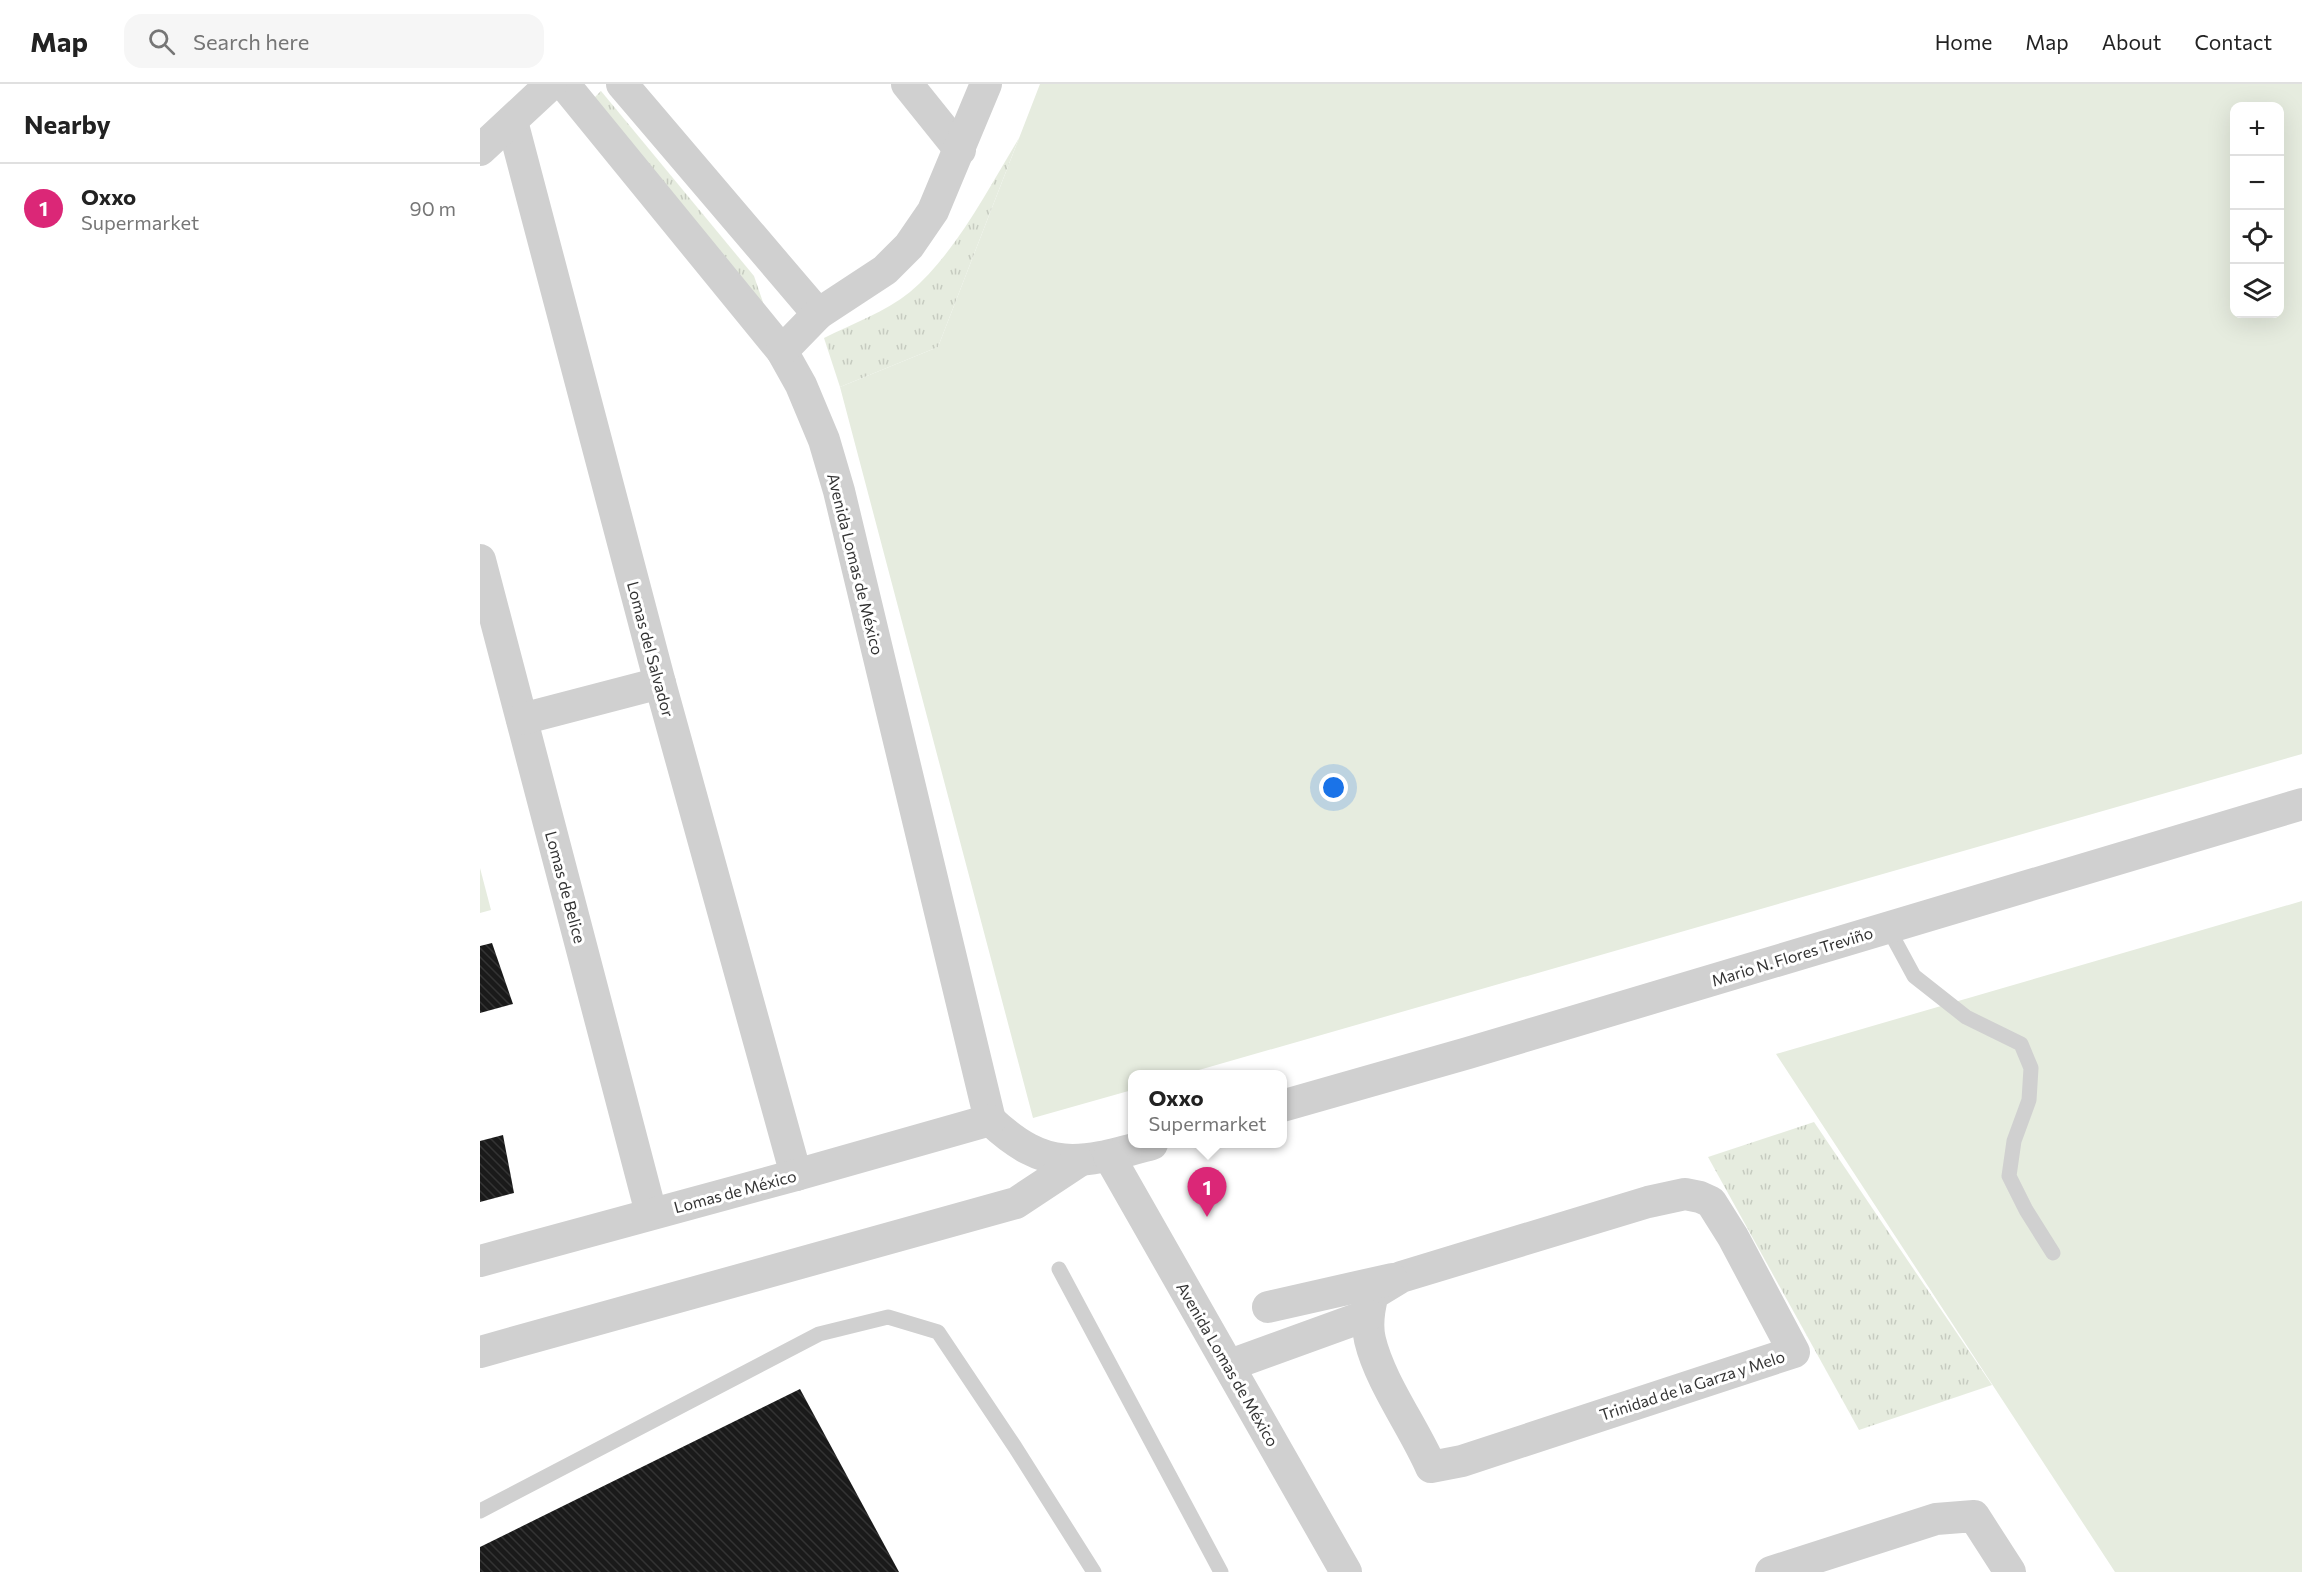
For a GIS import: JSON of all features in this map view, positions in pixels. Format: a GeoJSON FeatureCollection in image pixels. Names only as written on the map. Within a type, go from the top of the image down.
{"type":"FeatureCollection","features":[{"type":"Feature","properties":{"kind":"street"},"geometry":{"type":"LineString","coordinates":[[480,150],[551,84]]}},
{"type":"Feature","properties":{"kind":"street","name":"Avenida Lomas de México"},"geometry":{"type":"LineString","coordinates":[[564,84],[782,351],[801,385],[824,440],[840,491],[990,1120]]}},
{"type":"Feature","properties":{"kind":"street"},"geometry":{"type":"LineString","coordinates":[[622,84],[818,314]]}},
{"type":"Feature","properties":{"kind":"street"},"geometry":{"type":"LineString","coordinates":[[908,84],[960,150]]}},
{"type":"Feature","properties":{"kind":"street"},"geometry":{"type":"LineString","coordinates":[[782,351],[818,314],[885,270],[909,246],[933,211],[986,84]]}},
{"type":"Feature","properties":{"kind":"street","name":"Lomas del Salvador"},"geometry":{"type":"LineString","coordinates":[[512,121],[660,683],[796,1175]]}},
{"type":"Feature","properties":{"kind":"street","name":"Lomas de Belice"},"geometry":{"type":"LineString","coordinates":[[480,560],[651,1213]]}},
{"type":"Feature","properties":{"kind":"street"},"geometry":{"type":"LineString","coordinates":[[522,719],[660,683]]}},
{"type":"Feature","properties":{"kind":"street","name":"Mario N. Flores Treviño"},"geometry":{"type":"LineString","coordinates":[[1287,1105],[1468,1053],[2302,804]]}},
{"type":"Feature","properties":{"kind":"street"},"geometry":{"type":"LineString","coordinates":[[990,1120],[1010,1139],[1039,1154],[1078,1162]]}},
{"type":"Feature","properties":{"kind":"street","name":"Lomas de México"},"geometry":{"type":"LineString","coordinates":[[480,1261],[990,1120]]}},
{"type":"Feature","properties":{"kind":"street"},"geometry":{"type":"LineString","coordinates":[[480,1352],[1016,1203],[1078,1162],[1135,1148]]}},
{"type":"Feature","properties":{"kind":"street","name":"Avenida Lomas de México"},"geometry":{"type":"LineString","coordinates":[[1109,1156],[1346,1572]]}},
{"type":"Feature","properties":{"kind":"street","name":"Trinidad de la Garza y Melo"},"geometry":{"type":"LineString","coordinates":[[1685,1194],[1711,1202],[1733,1237],[1794,1352],[1462,1461],[1431,1467],[1380,1369],[1369,1339],[1368,1315],[1373,1294],[1401,1277],[1648,1202],[1685,1194]]}},
{"type":"Feature","properties":{"kind":"street"},"geometry":{"type":"LineString","coordinates":[[1268,1307],[1401,1277]]}},
{"type":"Feature","properties":{"kind":"street"},"geometry":{"type":"LineString","coordinates":[[1230,1365],[1368,1315]]}},
{"type":"Feature","properties":{"kind":"street"},"geometry":{"type":"LineString","coordinates":[[1771,1572],[1936,1519],[1974,1516],[2010,1572]]}},
{"type":"Feature","properties":{"kind":"lane"},"geometry":{"type":"LineString","coordinates":[[1888,928],[1914,976],[1966,1017],[2021,1044],[2031,1068],[2029,1100],[2014,1141],[2009,1176],[2026,1210],[2053,1253]]}},
{"type":"Feature","properties":{"kind":"lane"},"geometry":{"type":"LineString","coordinates":[[1059,1269],[1221,1572]]}},
{"type":"Feature","properties":{"kind":"lane"},"geometry":{"type":"LineString","coordinates":[[480,1511],[819,1334],[888,1317],[938,1332],[1015,1447],[1094,1572]]}},
{"type":"Feature","properties":{"kind":"green space"},"geometry":{"type":"Polygon","coordinates":[[[1040,84],[2302,84],[2302,754],[1199,1070],[1128,1070],[1128,1091],[1033,1118],[840,387],[938,347],[1040,84]]]}},
{"type":"Feature","properties":{"kind":"green space"},"geometry":{"type":"Polygon","coordinates":[[[601,91],[754,276],[768,317],[593,99],[601,91]]]}},
{"type":"Feature","properties":{"kind":"green space"},"geometry":{"type":"Polygon","coordinates":[[[1019,138],[938,347],[840,387],[824,338],[890,306],[927,276],[957,240],[1019,138]]]}},
{"type":"Feature","properties":{"kind":"green space"},"geometry":{"type":"Polygon","coordinates":[[[480,868],[491,910],[480,913],[480,868]]]}},
{"type":"Feature","properties":{"kind":"green space"},"geometry":{"type":"Polygon","coordinates":[[[2302,901],[2302,1572],[2115,1572],[1776,1054],[2302,901]]]}},
{"type":"Feature","properties":{"kind":"green space"},"geometry":{"type":"Polygon","coordinates":[[[1814,1122],[1992,1385],[1859,1430],[1708,1157],[1814,1122]]]}},
{"type":"Feature","properties":{"kind":"building"},"geometry":{"type":"Polygon","coordinates":[[[492,943],[513,1004],[480,1013],[480,946],[492,943]]]}},
{"type":"Feature","properties":{"kind":"building"},"geometry":{"type":"Polygon","coordinates":[[[503,1135],[514,1193],[480,1202],[480,1141],[503,1135]]]}},
{"type":"Feature","properties":{"kind":"building"},"geometry":{"type":"Polygon","coordinates":[[[800,1389],[899,1572],[480,1572],[480,1547],[800,1389]]]}},
{"type":"Feature","properties":{"kind":"place","name":"Oxxo"},"geometry":{"type":"Point","coordinates":[1207,1217]}}]}
